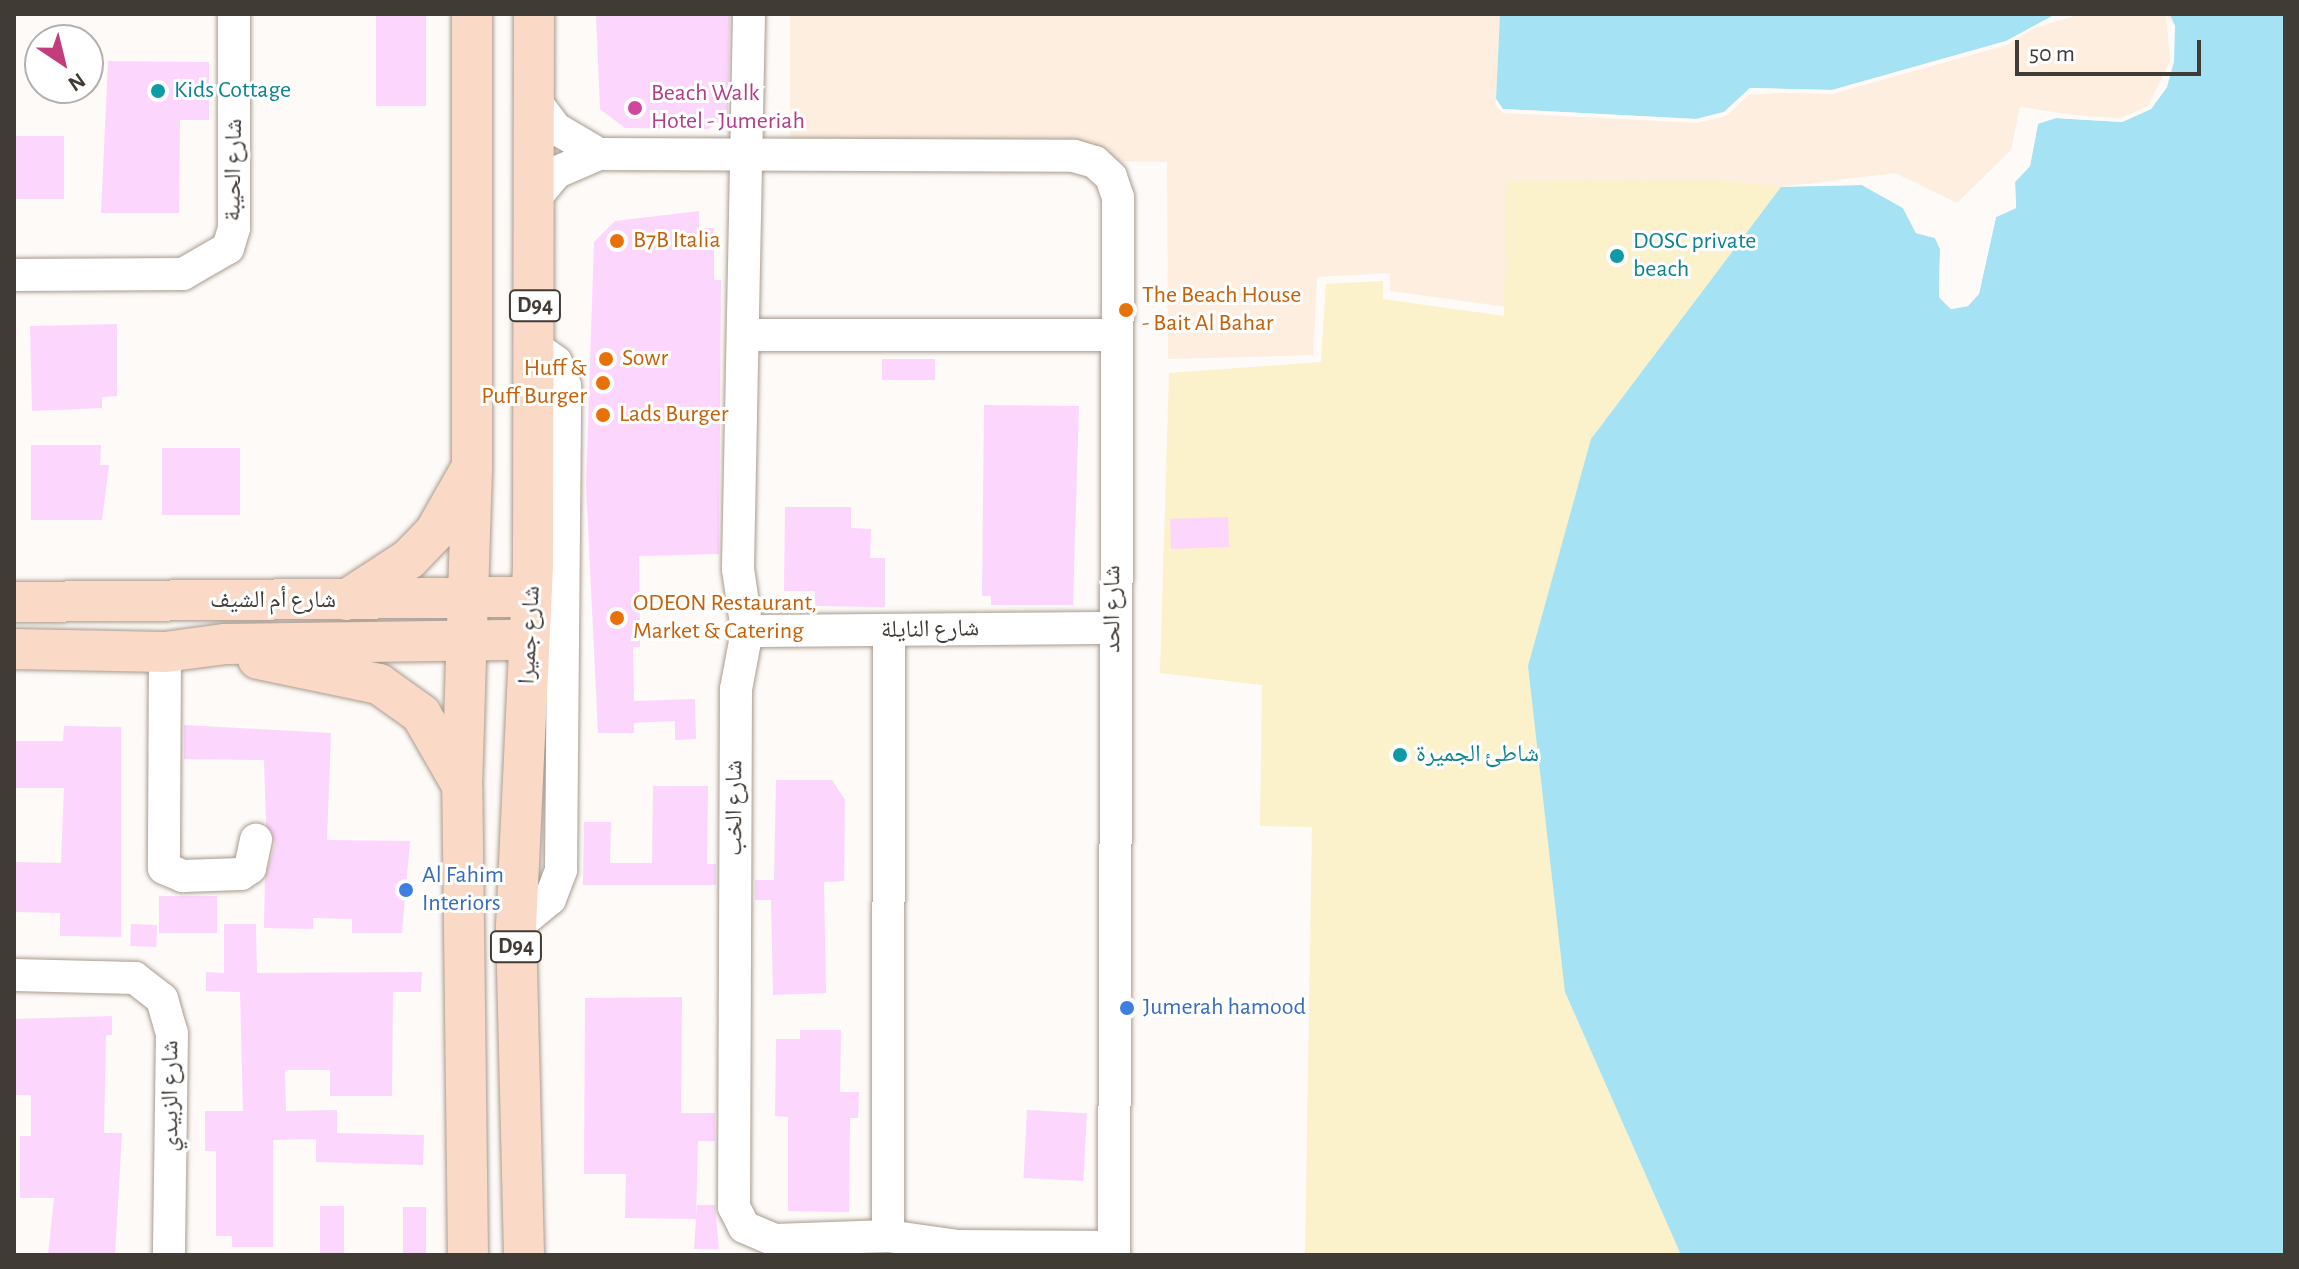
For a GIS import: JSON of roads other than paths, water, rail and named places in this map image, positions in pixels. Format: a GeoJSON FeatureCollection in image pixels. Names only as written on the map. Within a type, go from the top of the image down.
{"type":"FeatureCollection","features":[{"type":"Feature","properties":{"kind":"main road","name":"D94"},"geometry":{"type":"LineString","coordinates":[[468,1255],[462,787],[472,467],[472,14]]}},
{"type":"Feature","properties":{"kind":"main road","name":"شارع جميرا"},"geometry":{"type":"LineString","coordinates":[[524,1255],[516,927],[531,597],[534,14]]}},
{"type":"Feature","properties":{"kind":"main road"},"geometry":{"type":"LineString","coordinates":[[346,600],[418,550],[456,501],[472,467]]}},
{"type":"Feature","properties":{"kind":"main road","name":"شارع أم الشيف"},"geometry":{"type":"LineString","coordinates":[[14,602],[531,597]]}},
{"type":"Feature","properties":{"kind":"main road","name":"شارع أم الشيف"},"geometry":{"type":"LineString","coordinates":[[14,649],[165,652],[225,644],[529,640]]}},
{"type":"Feature","properties":{"kind":"main road"},"geometry":{"type":"LineString","coordinates":[[225,644],[272,664],[379,684],[435,731],[462,787]]}},
{"type":"Feature","properties":{"kind":"street","name":"شارع الحيبة"},"geometry":{"type":"LineString","coordinates":[[14,275],[183,274],[228,248],[234,228],[234,14]]}},
{"type":"Feature","properties":{"kind":"street","name":"شارع الخب"},"geometry":{"type":"LineString","coordinates":[[749,14],[738,569],[747,631],[736,689],[734,1207],[744,1227],[764,1239],[888,1236],[958,1246],[1114,1251]]}},
{"type":"Feature","properties":{"kind":"street"},"geometry":{"type":"LineString","coordinates":[[535,101],[555,128],[599,154]]}},
{"type":"Feature","properties":{"kind":"street"},"geometry":{"type":"LineString","coordinates":[[535,198],[557,172],[599,154],[747,159]]}},
{"type":"Feature","properties":{"kind":"street","name":"شارع الحد"},"geometry":{"type":"LineString","coordinates":[[747,159],[1074,156],[1095,162],[1118,197],[1113,628],[1114,1251]]}},
{"type":"Feature","properties":{"kind":"street"},"geometry":{"type":"LineString","coordinates":[[744,335],[1117,335]]}},
{"type":"Feature","properties":{"kind":"street"},"geometry":{"type":"LineString","coordinates":[[516,927],[550,899],[561,870],[565,386],[556,362],[534,346]]}},
{"type":"Feature","properties":{"kind":"street","name":"شارع النايلة"},"geometry":{"type":"LineString","coordinates":[[747,631],[1113,628]]}},
{"type":"Feature","properties":{"kind":"street"},"geometry":{"type":"LineString","coordinates":[[888,1236],[889,630]]}},
{"type":"Feature","properties":{"kind":"street"},"geometry":{"type":"LineString","coordinates":[[165,652],[164,868],[183,876],[241,874],[250,868],[256,840]]}},
{"type":"Feature","properties":{"kind":"street","name":"شارع الزبيدي"},"geometry":{"type":"LineString","coordinates":[[14,975],[135,978],[162,999],[172,1033],[169,1255]]}},
{"type":"Feature","properties":{"kind":"water"},"geometry":{"type":"Polygon","coordinates":[[[1500,14],[2056,14],[2006,41],[1832,90],[1750,88],[1724,112],[1696,119],[1503,109],[1496,99],[1500,14]]]}},
{"type":"Feature","properties":{"kind":"water"},"geometry":{"type":"Polygon","coordinates":[[[2170,14],[2285,14],[2285,1255],[1681,1255],[1565,992],[1528,666],[1591,439],[1781,187],[1862,185],[1903,208],[1916,233],[1935,238],[1940,249],[1939,297],[1951,309],[1968,306],[1979,293],[1996,217],[2016,208],[2015,182],[2030,166],[2038,123],[2056,118],[2122,122],[2151,109],[2167,87],[2175,26],[2170,14]]]}},
{"type":"Feature","properties":{"kind":"place","name":"Kids Cottage"},"geometry":{"type":"Point","coordinates":[158,91]}},
{"type":"Feature","properties":{"kind":"place","name":"Beach Walk Hotel - Jumeriah"},"geometry":{"type":"Point","coordinates":[635,108]}},
{"type":"Feature","properties":{"kind":"place","name":"B7B Italia"},"geometry":{"type":"Point","coordinates":[617,241]}},
{"type":"Feature","properties":{"kind":"place","name":"DOSC private beach"},"geometry":{"type":"Point","coordinates":[1617,256]}},
{"type":"Feature","properties":{"kind":"place","name":"The Beach House - Bait Al Bahar"},"geometry":{"type":"Point","coordinates":[1126,310]}},
{"type":"Feature","properties":{"kind":"place","name":"Sowr"},"geometry":{"type":"Point","coordinates":[606,359]}},
{"type":"Feature","properties":{"kind":"place","name":"Huff & Puff Burger"},"geometry":{"type":"Point","coordinates":[603,383]}},
{"type":"Feature","properties":{"kind":"place","name":"Lads Burger"},"geometry":{"type":"Point","coordinates":[603,415]}},
{"type":"Feature","properties":{"kind":"place","name":"ODEON Restaurant, Market & Catering"},"geometry":{"type":"Point","coordinates":[617,618]}},
{"type":"Feature","properties":{"kind":"place","name":"شاطئ الجميرة"},"geometry":{"type":"Point","coordinates":[1400,755]}},
{"type":"Feature","properties":{"kind":"place","name":"Al Fahim Interiors"},"geometry":{"type":"Point","coordinates":[406,890]}},
{"type":"Feature","properties":{"kind":"place","name":"Jumerah hamood"},"geometry":{"type":"Point","coordinates":[1127,1008]}}]}
